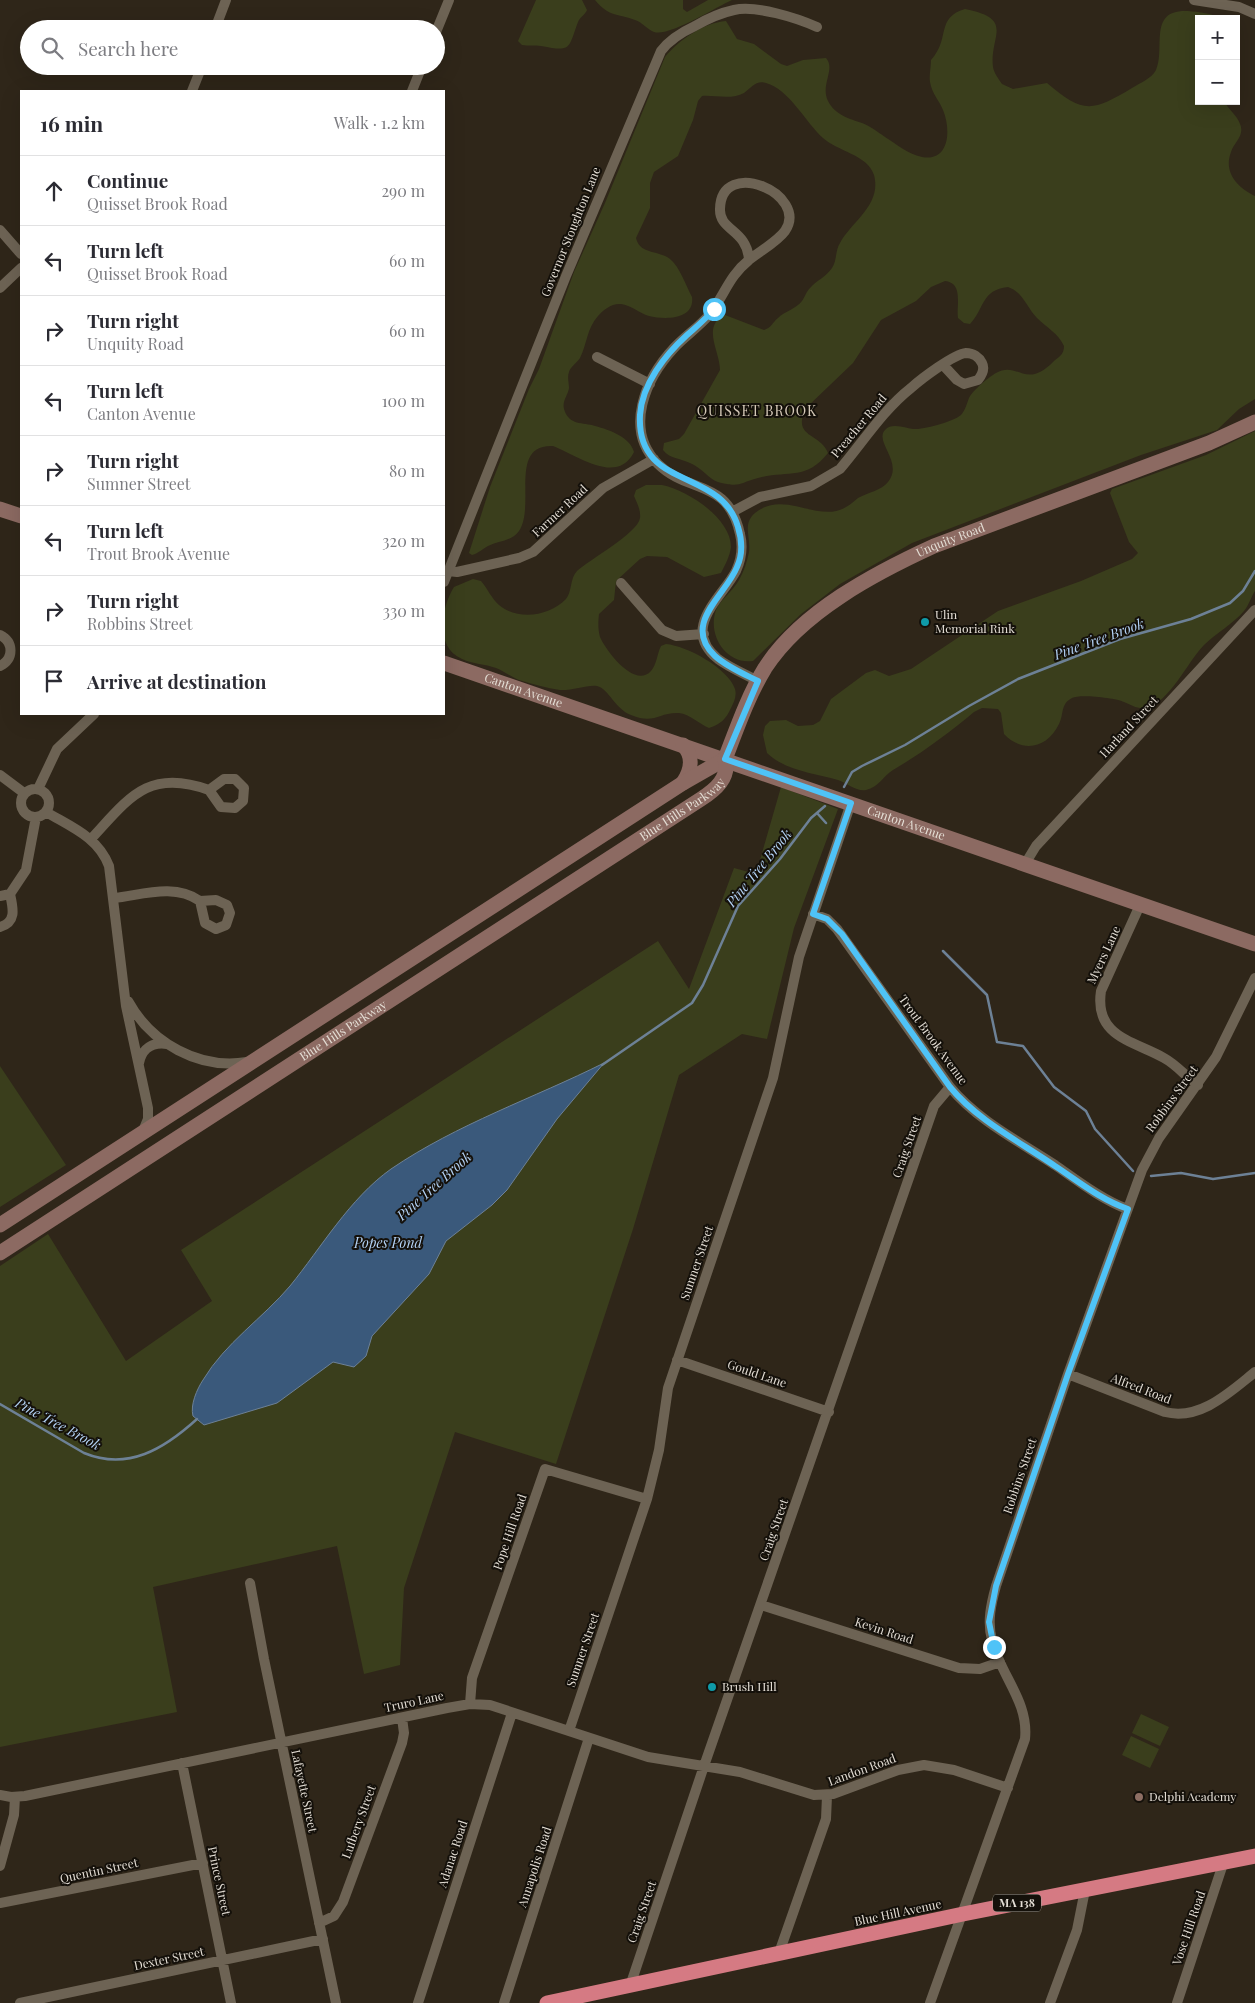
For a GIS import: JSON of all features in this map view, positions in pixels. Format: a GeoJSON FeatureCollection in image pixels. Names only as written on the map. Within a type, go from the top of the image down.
{"type":"FeatureCollection","features":[{"type":"Feature","properties":{"kind":"highway","name":"Blue Hill Avenue"},"geometry":{"type":"LineString","coordinates":[[548,2003],[963,1914],[1255,1856]]}},
{"type":"Feature","properties":{"kind":"main road","name":"Unquity Road"},"geometry":{"type":"LineString","coordinates":[[725,759],[758,681],[781,646],[809,620],[861,585],[907,559],[972,531],[1216,441],[1255,422]]}},
{"type":"Feature","properties":{"kind":"main road"},"geometry":{"type":"LineString","coordinates":[[0,509],[20,516]]}},
{"type":"Feature","properties":{"kind":"main road","name":"Canton Avenue"},"geometry":{"type":"LineString","coordinates":[[445,663],[1255,944]]}},
{"type":"Feature","properties":{"kind":"main road"},"geometry":{"type":"LineString","coordinates":[[683,745],[691,762],[683,783]]}},
{"type":"Feature","properties":{"kind":"main road","name":"Blue Hills Parkway"},"geometry":{"type":"LineString","coordinates":[[0,1225],[318,1017],[683,783],[725,759],[727,768],[724,777],[715,789],[701,799],[0,1253]]}},
{"type":"Feature","properties":{"kind":"main road"},"geometry":{"type":"LineString","coordinates":[[683,783],[691,781],[698,784],[702,789],[701,799]]}},
{"type":"Feature","properties":{"kind":"main road"},"geometry":{"type":"LineString","coordinates":[[318,1017],[332,1037]]}},
{"type":"Feature","properties":{"kind":"street"},"geometry":{"type":"LineString","coordinates":[[218,20],[226,0]]}},
{"type":"Feature","properties":{"kind":"street"},"geometry":{"type":"LineString","coordinates":[[441,20],[449,0]]}},
{"type":"Feature","properties":{"kind":"street"},"geometry":{"type":"LineString","coordinates":[[1194,0],[1239,7],[1255,14]]}},
{"type":"Feature","properties":{"kind":"street","name":"Governor Stoughton Lane"},"geometry":{"type":"LineString","coordinates":[[445,579],[566,276],[661,51],[668,42],[686,30],[734,10],[759,11],[800,20],[817,28]]}},
{"type":"Feature","properties":{"kind":"street"},"geometry":{"type":"LineString","coordinates":[[192,90],[198,75]]}},
{"type":"Feature","properties":{"kind":"street"},"geometry":{"type":"LineString","coordinates":[[412,90],[418,75]]}},
{"type":"Feature","properties":{"kind":"street"},"geometry":{"type":"LineString","coordinates":[[749,260],[745,241],[726,224],[720,211],[721,201],[725,193],[736,184],[745,182],[755,183],[775,194],[786,204],[788,213],[784,231],[749,260],[730,279],[710,314],[668,354],[650,384],[641,408],[640,421],[645,442],[654,460],[670,472],[713,491],[732,512],[741,539],[740,558],[734,574],[710,605],[704,622],[704,634],[710,650],[718,658],[758,681]]}},
{"type":"Feature","properties":{"kind":"street"},"geometry":{"type":"LineString","coordinates":[[0,230],[20,253]]}},
{"type":"Feature","properties":{"kind":"street"},"geometry":{"type":"LineString","coordinates":[[0,288],[20,269]]}},
{"type":"Feature","properties":{"kind":"street"},"geometry":{"type":"LineString","coordinates":[[596,357],[650,384]]}},
{"type":"Feature","properties":{"kind":"street","name":"Preacher Road"},"geometry":{"type":"LineString","coordinates":[[732,512],[760,497],[800,490],[829,477],[840,469],[904,393],[944,366]]}},
{"type":"Feature","properties":{"kind":"street","name":"Farmer Road"},"geometry":{"type":"LineString","coordinates":[[448,571],[457,572],[528,554],[544,544],[603,488],[654,460]]}},
{"type":"Feature","properties":{"kind":"street"},"geometry":{"type":"LineString","coordinates":[[620,582],[662,630],[681,637],[704,634]]}},
{"type":"Feature","properties":{"kind":"street","name":"Harland Street"},"geometry":{"type":"LineString","coordinates":[[1025,864],[1036,846],[1255,610]]}},
{"type":"Feature","properties":{"kind":"street"},"geometry":{"type":"LineString","coordinates":[[0,636],[10,645]]}},
{"type":"Feature","properties":{"kind":"street"},"geometry":{"type":"LineString","coordinates":[[10,645],[20,641]]}},
{"type":"Feature","properties":{"kind":"street"},"geometry":{"type":"LineString","coordinates":[[0,666],[9,658],[10,645]]}},
{"type":"Feature","properties":{"kind":"street"},"geometry":{"type":"LineString","coordinates":[[38,788],[57,749],[93,715]]}},
{"type":"Feature","properties":{"kind":"street"},"geometry":{"type":"LineString","coordinates":[[0,775],[24,793]]}},
{"type":"Feature","properties":{"kind":"street"},"geometry":{"type":"LineString","coordinates":[[91,839],[126,801],[146,788],[176,783],[210,790]]}},
{"type":"Feature","properties":{"kind":"street"},"geometry":{"type":"LineString","coordinates":[[0,927],[8,923],[12,916],[5,895],[26,870],[36,818],[46,812],[48,807],[47,797],[38,788],[30,788],[24,793],[22,799],[24,810],[36,818]]}},
{"type":"Feature","properties":{"kind":"street","name":"Sumner Street"},"geometry":{"type":"LineString","coordinates":[[569,1731],[646,1500],[659,1450],[666,1396],[676,1360],[773,1078],[793,981],[813,914],[851,803]]}},
{"type":"Feature","properties":{"kind":"street"},"geometry":{"type":"LineString","coordinates":[[46,812],[91,839],[106,859],[114,898],[125,996],[148,1108],[148,1119],[143,1131]]}},
{"type":"Feature","properties":{"kind":"street"},"geometry":{"type":"LineString","coordinates":[[114,898],[174,891],[186,893],[200,901]]}},
{"type":"Feature","properties":{"kind":"street","name":"Myers Lane"},"geometry":{"type":"LineString","coordinates":[[1140,905],[1100,991],[1100,1006],[1103,1017],[1108,1027],[1118,1035],[1166,1059],[1198,1085]]}},
{"type":"Feature","properties":{"kind":"street","name":"Trout Brook Avenue"},"geometry":{"type":"LineString","coordinates":[[813,914],[827,919],[842,934],[950,1087],[964,1102],[1011,1137],[1107,1200],[1128,1209]]}},
{"type":"Feature","properties":{"kind":"street","name":"Robbins Street"},"geometry":{"type":"LineString","coordinates":[[930,2003],[1023,1748],[1026,1731],[1020,1701],[1000,1662],[990,1631],[994,1595],[1068,1374],[1128,1209],[1153,1148],[1198,1085],[1231,1029],[1255,978]]}},
{"type":"Feature","properties":{"kind":"street"},"geometry":{"type":"LineString","coordinates":[[125,996],[142,1022],[167,1044],[188,1055],[211,1062],[232,1064],[250,1062]]}},
{"type":"Feature","properties":{"kind":"street"},"geometry":{"type":"LineString","coordinates":[[139,1064],[141,1055],[146,1048],[153,1044],[167,1044]]}},
{"type":"Feature","properties":{"kind":"street","name":"Craig Street"},"geometry":{"type":"LineString","coordinates":[[630,1986],[704,1766],[829,1412],[934,1106],[950,1087]]}},
{"type":"Feature","properties":{"kind":"street","name":"Gould Lane"},"geometry":{"type":"LineString","coordinates":[[676,1360],[829,1412]]}},
{"type":"Feature","properties":{"kind":"street","name":"Alfred Road"},"geometry":{"type":"LineString","coordinates":[[1068,1374],[1166,1412],[1180,1415],[1191,1414],[1208,1405],[1255,1372]]}},
{"type":"Feature","properties":{"kind":"street","name":"Pope Hill Road"},"geometry":{"type":"LineString","coordinates":[[470,1704],[472,1678],[545,1469],[646,1500]]}},
{"type":"Feature","properties":{"kind":"street","name":"Lafayette Street"},"geometry":{"type":"LineString","coordinates":[[250,1583],[281,1743],[336,2003]]}},
{"type":"Feature","properties":{"kind":"street","name":"Kevin Road"},"geometry":{"type":"LineString","coordinates":[[761,1605],[959,1668],[980,1669],[1000,1662]]}},
{"type":"Feature","properties":{"kind":"street","name":"Truro Lane"},"geometry":{"type":"LineString","coordinates":[[0,1795],[15,1797],[470,1704],[483,1704],[660,1760],[704,1766],[753,1776],[814,1795],[827,1796]]}},
{"type":"Feature","properties":{"kind":"street","name":"Adanac Road"},"geometry":{"type":"LineString","coordinates":[[418,2003],[512,1712]]}},
{"type":"Feature","properties":{"kind":"street","name":"Lufbery Street"},"geometry":{"type":"LineString","coordinates":[[319,1923],[334,1916],[343,1902],[402,1743],[404,1733],[402,1718]]}},
{"type":"Feature","properties":{"kind":"street","name":"Annapolis Road"},"geometry":{"type":"LineString","coordinates":[[504,2003],[590,1738]]}},
{"type":"Feature","properties":{"kind":"street","name":"Prince Street"},"geometry":{"type":"LineString","coordinates":[[182,1763],[231,2003]]}},
{"type":"Feature","properties":{"kind":"street","name":"Landon Road"},"geometry":{"type":"LineString","coordinates":[[779,1953],[826,1819],[827,1796],[907,1767],[924,1765],[964,1772],[1008,1788]]}},
{"type":"Feature","properties":{"kind":"street"},"geometry":{"type":"LineString","coordinates":[[0,1866],[14,1815],[15,1797]]}},
{"type":"Feature","properties":{"kind":"street","name":"Vose Hill Road"},"geometry":{"type":"LineString","coordinates":[[1177,2003],[1224,1861]]}},
{"type":"Feature","properties":{"kind":"street","name":"Quentin Street"},"geometry":{"type":"LineString","coordinates":[[0,1903],[202,1863]]}},
{"type":"Feature","properties":{"kind":"street"},"geometry":{"type":"LineString","coordinates":[[1050,2003],[1077,1930],[1086,1890]]}},
{"type":"Feature","properties":{"kind":"street","name":"Dexter Street"},"geometry":{"type":"LineString","coordinates":[[20,2003],[323,1939]]}},
{"type":"Feature","properties":{"kind":"green space"},"geometry":{"type":"Polygon","coordinates":[[[536,0],[582,0],[587,10],[579,20],[570,43],[564,48],[522,45],[518,41],[536,0]]]}},
{"type":"Feature","properties":{"kind":"green space"},"geometry":{"type":"Polygon","coordinates":[[[595,0],[683,0],[683,9],[687,12],[708,0],[732,0],[681,26],[661,32],[654,32],[638,21],[609,12],[595,0]]]}},
{"type":"Feature","properties":{"kind":"green space"},"geometry":{"type":"Polygon","coordinates":[[[965,9],[981,13],[990,18],[995,24],[997,30],[993,67],[1002,84],[1013,89],[1047,83],[1070,100],[1079,105],[1088,106],[1107,102],[1154,73],[1159,61],[1162,23],[1167,16],[1175,12],[1188,11],[1212,15],[1195,15],[1195,105],[1227,105],[1239,121],[1241,132],[1232,148],[1229,167],[1238,184],[1255,196],[1255,399],[1239,409],[1217,430],[1141,455],[912,543],[840,584],[801,614],[753,661],[743,661],[727,653],[721,646],[714,629],[716,610],[741,577],[744,570],[749,552],[748,526],[751,517],[755,513],[766,507],[778,504],[824,512],[836,511],[846,507],[858,498],[882,487],[892,475],[893,467],[883,440],[883,435],[888,427],[896,426],[918,429],[955,419],[965,409],[974,391],[993,375],[1004,370],[1029,375],[1036,374],[1044,370],[1060,356],[1064,346],[1062,341],[1033,314],[1021,296],[1008,287],[999,289],[988,296],[970,324],[964,323],[958,318],[957,290],[951,283],[945,281],[931,287],[916,301],[881,320],[853,363],[806,408],[802,418],[802,425],[828,453],[812,468],[796,473],[768,476],[731,485],[715,481],[694,465],[666,453],[663,450],[664,443],[679,439],[684,434],[720,370],[713,332],[718,320],[725,315],[764,330],[797,306],[807,291],[832,268],[840,243],[870,204],[874,195],[874,175],[871,168],[859,158],[829,143],[817,132],[790,99],[774,86],[762,82],[739,95],[729,97],[702,96],[698,101],[693,120],[678,156],[654,172],[650,183],[650,208],[636,238],[641,247],[666,256],[674,262],[692,297],[692,305],[689,310],[678,317],[663,318],[649,316],[625,305],[611,306],[602,311],[594,321],[580,358],[569,372],[569,388],[564,401],[564,409],[569,418],[573,421],[619,435],[628,442],[634,452],[627,462],[618,467],[607,467],[585,461],[553,446],[539,448],[531,455],[527,465],[525,507],[519,531],[513,537],[488,546],[472,555],[469,553],[490,487],[529,389],[539,369],[574,272],[605,203],[665,57],[692,33],[717,22],[726,21],[737,39],[754,44],[781,64],[787,66],[803,60],[826,58],[829,62],[829,67],[826,95],[835,110],[843,116],[868,126],[913,154],[931,157],[943,149],[946,142],[947,126],[946,118],[930,82],[931,60],[941,44],[946,23],[956,13],[965,9]]]}},
{"type":"Feature","properties":{"kind":"green space"},"geometry":{"type":"Polygon","coordinates":[[[1255,431],[1255,591],[1244,611],[1204,645],[1178,681],[1154,705],[1142,708],[1106,698],[1082,696],[1072,698],[1064,706],[1061,721],[1054,732],[1048,739],[1034,746],[1026,746],[1011,740],[1004,734],[1001,713],[998,709],[982,708],[974,712],[925,750],[890,772],[878,784],[866,790],[859,790],[838,780],[791,768],[767,753],[763,735],[765,726],[770,721],[786,720],[798,726],[813,725],[820,721],[831,699],[866,673],[875,670],[889,676],[911,669],[998,611],[1081,581],[1132,559],[1138,553],[1129,542],[1110,493],[1112,489],[1206,455],[1255,431]]]}},
{"type":"Feature","properties":{"kind":"green space"},"geometry":{"type":"Polygon","coordinates":[[[646,485],[662,485],[695,499],[716,516],[724,526],[729,536],[730,554],[721,573],[704,577],[667,557],[647,556],[640,559],[616,581],[614,600],[599,614],[598,626],[600,637],[615,659],[629,672],[637,675],[644,675],[651,671],[661,646],[666,644],[685,649],[716,666],[731,681],[736,692],[733,703],[723,721],[709,728],[687,715],[679,713],[646,719],[639,718],[625,712],[605,691],[597,686],[564,690],[545,687],[519,680],[496,668],[466,661],[453,653],[447,646],[445,639],[445,609],[454,587],[473,579],[481,581],[496,603],[507,610],[524,615],[543,613],[559,605],[566,599],[573,577],[577,571],[631,531],[637,524],[640,512],[634,496],[636,490],[646,485]]]}},
{"type":"Feature","properties":{"kind":"green space"},"geometry":{"type":"Polygon","coordinates":[[[781,787],[838,809],[794,928],[767,1039],[742,1034],[679,1075],[633,1229],[556,1464],[455,1432],[404,1588],[400,1665],[364,1674],[337,1546],[153,1587],[177,1712],[0,1747],[0,1266],[48,1234],[126,1361],[212,1301],[181,1250],[658,941],[689,989],[734,868],[756,874],[781,787]]]}},
{"type":"Feature","properties":{"kind":"green space"},"geometry":{"type":"Polygon","coordinates":[[[0,1066],[66,1165],[0,1207],[0,1066]]]}},
{"type":"Feature","properties":{"kind":"green space"},"geometry":{"type":"Polygon","coordinates":[[[1141,1714],[1169,1727],[1160,1746],[1132,1733],[1141,1714]]]}},
{"type":"Feature","properties":{"kind":"green space"},"geometry":{"type":"Polygon","coordinates":[[[1131,1736],[1159,1749],[1150,1768],[1122,1755],[1131,1736]]]}},
{"type":"Feature","properties":{"kind":"water","name":"Popes Pond"},"geometry":{"type":"Polygon","coordinates":[[[604,1063],[557,1119],[507,1190],[492,1205],[446,1241],[429,1274],[372,1336],[366,1356],[354,1367],[333,1362],[277,1403],[204,1425],[193,1416],[192,1407],[196,1392],[222,1354],[290,1286],[349,1209],[376,1181],[391,1169],[442,1138],[604,1063]]]}},
{"type":"Feature","properties":{"kind":"waterway","name":"Pine Tree Brook"},"geometry":{"type":"LineString","coordinates":[[844,787],[852,772],[905,745],[1018,679],[1120,639],[1191,619],[1230,603],[1243,591],[1255,571]]}},
{"type":"Feature","properties":{"kind":"waterway","name":"Pine Tree Brook"},"geometry":{"type":"LineString","coordinates":[[602,1065],[692,1003],[703,985],[738,906],[780,859],[811,818],[825,806]]}},
{"type":"Feature","properties":{"kind":"waterway"},"geometry":{"type":"LineString","coordinates":[[817,813],[826,823]]}},
{"type":"Feature","properties":{"kind":"waterway"},"geometry":{"type":"LineString","coordinates":[[943,951],[987,995],[997,1042],[1023,1046],[1054,1087],[1086,1111],[1095,1129],[1133,1171]]}},
{"type":"Feature","properties":{"kind":"waterway"},"geometry":{"type":"LineString","coordinates":[[1151,1176],[1181,1173],[1213,1179],[1255,1173]]}},
{"type":"Feature","properties":{"kind":"waterway","name":"Pine Tree Brook"},"geometry":{"type":"LineString","coordinates":[[0,1404],[84,1453],[116,1460],[145,1454],[158,1448],[172,1440],[197,1419]]}},
{"type":"Feature","properties":{"kind":"place","name":"Ulin Memorial Rink"},"geometry":{"type":"Point","coordinates":[925,622]}},
{"type":"Feature","properties":{"kind":"place","name":"Brush Hill"},"geometry":{"type":"Point","coordinates":[712,1687]}},
{"type":"Feature","properties":{"kind":"place","name":"Delphi Academy"},"geometry":{"type":"Point","coordinates":[1139,1797]}},
{"type":"Feature","properties":{"kind":"district","name":"QUISSET BROOK"},"geometry":{"type":"Point","coordinates":[757,411]}},
{"type":"Feature","properties":{"kind":"route"},"geometry":{"type":"LineString","coordinates":[[714,309],[674,348],[658,368],[645,395],[640,421],[645,442],[654,460],[664,469],[713,491],[732,512],[740,532],[741,552],[737,569],[710,605],[704,628],[707,645],[714,655],[758,681],[725,759],[851,803],[813,914],[827,919],[842,934],[959,1098],[1011,1137],[1107,1200],[1128,1209],[1068,1374],[996,1586],[989,1622],[994,1647]]}}]}
